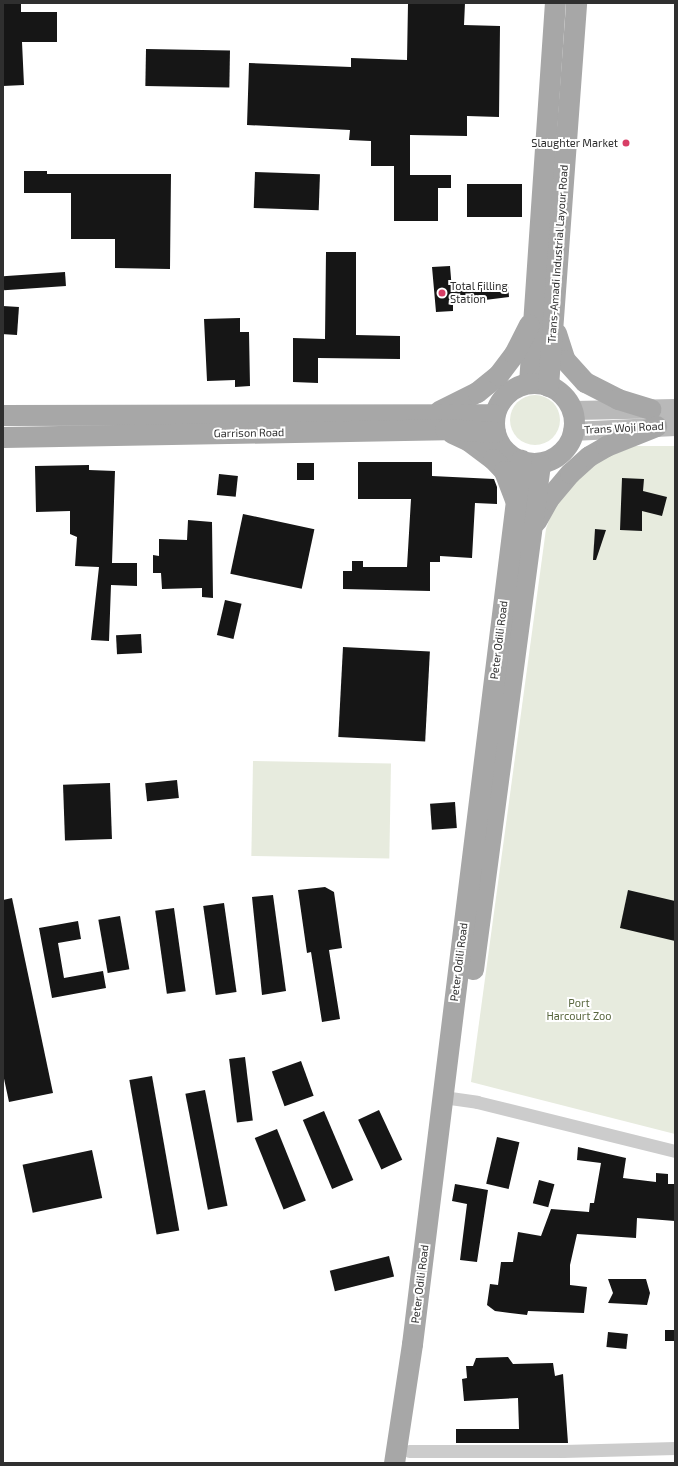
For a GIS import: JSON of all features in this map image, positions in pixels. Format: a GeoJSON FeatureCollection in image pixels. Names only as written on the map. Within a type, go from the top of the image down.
{"type":"FeatureCollection","features":[{"type":"Feature","properties":{"kind":"main road","name":"Trans-Amadi Industrial Layour Road"},"geometry":{"type":"LineString","coordinates":[[538,384],[534,313],[555,3]]}},
{"type":"Feature","properties":{"kind":"main road","name":"Trans-Amadi Industrial Layour Road"},"geometry":{"type":"LineString","coordinates":[[538,384],[554,322],[576,3]]}},
{"type":"Feature","properties":{"kind":"main road"},"geometry":{"type":"LineString","coordinates":[[431,414],[476,392],[498,375],[514,354],[534,313]]}},
{"type":"Feature","properties":{"kind":"main road"},"geometry":{"type":"LineString","coordinates":[[554,322],[565,360],[585,382],[661,420]]}},
{"type":"Feature","properties":{"kind":"main road"},"geometry":{"type":"LineString","coordinates":[[538,384],[559,392],[573,410],[572,431],[563,451],[530,462],[502,447],[494,423],[503,397],[512,389],[538,384]]}},
{"type":"Feature","properties":{"kind":"main road","name":"Trans Woji Road"},"geometry":{"type":"LineString","coordinates":[[572,431],[661,420],[675,408]]}},
{"type":"Feature","properties":{"kind":"main road","name":"Trans Woji Road"},"geometry":{"type":"LineString","coordinates":[[573,410],[661,420]]}},
{"type":"Feature","properties":{"kind":"main road","name":"Garrison Road"},"geometry":{"type":"LineString","coordinates":[[3,415],[431,414],[494,423]]}},
{"type":"Feature","properties":{"kind":"main road"},"geometry":{"type":"LineString","coordinates":[[530,532],[548,499],[570,473],[589,456],[606,446],[661,420]]}},
{"type":"Feature","properties":{"kind":"main road","name":"Garrison Road"},"geometry":{"type":"LineString","coordinates":[[3,437],[444,429],[494,423]]}},
{"type":"Feature","properties":{"kind":"main road"},"geometry":{"type":"LineString","coordinates":[[444,429],[469,440],[493,459],[504,471],[516,502]]}},
{"type":"Feature","properties":{"kind":"main road","name":"Peter Odili Road"},"geometry":{"type":"LineString","coordinates":[[450,1098],[530,532],[530,462]]}},
{"type":"Feature","properties":{"kind":"main road","name":"Peter Odili Road"},"geometry":{"type":"LineString","coordinates":[[403,1459],[439,1246],[450,1098],[516,502],[530,462]]}},
{"type":"Feature","properties":{"kind":"street"},"geometry":{"type":"LineString","coordinates":[[450,1098],[675,1151]]}},
{"type":"Feature","properties":{"kind":"street"},"geometry":{"type":"LineString","coordinates":[[403,1459],[563,1451],[675,1448]]}},
{"type":"Feature","properties":{"kind":"green space"},"geometry":{"type":"Polygon","coordinates":[[[535,395],[544,397],[555,406],[560,420],[558,429],[549,440],[535,445],[526,443],[515,434],[510,420],[512,411],[521,400],[535,395]]]}},
{"type":"Feature","properties":{"kind":"green space","name":"Port Harcourt Zoo"},"geometry":{"type":"Polygon","coordinates":[[[632,446],[675,446],[675,1134],[471,1082],[546,529],[556,500],[588,467],[606,456],[632,446]]]}},
{"type":"Feature","properties":{"kind":"green space"},"geometry":{"type":"Polygon","coordinates":[[[253,761],[391,763],[389,858],[251,856],[253,761]]]}},
{"type":"Feature","properties":{"kind":"building"},"geometry":{"type":"Polygon","coordinates":[[[3,3],[21,3],[21,12],[57,12],[57,42],[22,42],[24,85],[3,86],[3,3]]]}},
{"type":"Feature","properties":{"kind":"building"},"geometry":{"type":"Polygon","coordinates":[[[408,3],[465,3],[464,25],[500,26],[499,117],[467,116],[467,136],[410,135],[410,175],[451,175],[451,188],[438,188],[438,221],[394,221],[394,166],[371,166],[371,141],[349,140],[350,130],[247,125],[249,63],[351,67],[351,58],[407,60],[408,3]]]}},
{"type":"Feature","properties":{"kind":"building"},"geometry":{"type":"Polygon","coordinates":[[[146,49],[230,50],[229,87],[145,86],[146,49]]]}},
{"type":"Feature","properties":{"kind":"building"},"geometry":{"type":"Polygon","coordinates":[[[24,171],[47,171],[47,174],[171,174],[170,269],[115,268],[115,239],[71,239],[71,193],[24,193],[24,171]]]}},
{"type":"Feature","properties":{"kind":"building"},"geometry":{"type":"Polygon","coordinates":[[[255,172],[320,174],[319,210],[254,208],[255,172]]]}},
{"type":"Feature","properties":{"kind":"building"},"geometry":{"type":"Polygon","coordinates":[[[467,184],[522,184],[522,217],[467,217],[467,184]]]}},
{"type":"Feature","properties":{"kind":"building"},"geometry":{"type":"Polygon","coordinates":[[[326,252],[356,252],[356,335],[400,336],[400,359],[318,358],[318,383],[293,382],[293,338],[325,339],[326,252]]]}},
{"type":"Feature","properties":{"kind":"building"},"geometry":{"type":"Polygon","coordinates":[[[450,266],[452,290],[508,284],[509,297],[453,304],[453,311],[436,312],[432,267],[450,266]]]}},
{"type":"Feature","properties":{"kind":"building"},"geometry":{"type":"Polygon","coordinates":[[[65,272],[66,286],[4,290],[3,276],[65,272]]]}},
{"type":"Feature","properties":{"kind":"building"},"geometry":{"type":"Polygon","coordinates":[[[3,306],[19,307],[17,335],[3,334],[3,306]]]}},
{"type":"Feature","properties":{"kind":"building"},"geometry":{"type":"Polygon","coordinates":[[[240,318],[240,332],[249,332],[250,386],[235,387],[235,380],[207,381],[204,319],[240,318]]]}},
{"type":"Feature","properties":{"kind":"building"},"geometry":{"type":"Polygon","coordinates":[[[358,462],[432,462],[432,476],[494,479],[497,487],[497,504],[475,503],[472,558],[440,556],[440,562],[430,562],[430,591],[343,589],[343,571],[352,571],[352,561],[363,561],[363,567],[407,567],[411,499],[358,499],[358,462]]]}},
{"type":"Feature","properties":{"kind":"building"},"geometry":{"type":"Polygon","coordinates":[[[297,463],[314,463],[314,480],[297,480],[297,463]]]}},
{"type":"Feature","properties":{"kind":"building"},"geometry":{"type":"Polygon","coordinates":[[[89,465],[89,470],[115,471],[112,563],[137,563],[137,586],[111,585],[109,641],[91,640],[99,567],[75,566],[77,537],[70,534],[70,511],[36,512],[35,466],[89,465]]]}},
{"type":"Feature","properties":{"kind":"building"},"geometry":{"type":"Polygon","coordinates":[[[219,474],[238,476],[236,497],[217,495],[219,474]]]}},
{"type":"Feature","properties":{"kind":"building"},"geometry":{"type":"Polygon","coordinates":[[[622,478],[644,479],[643,491],[667,497],[662,516],[642,511],[642,531],[620,530],[622,478]]]}},
{"type":"Feature","properties":{"kind":"building"},"geometry":{"type":"Polygon","coordinates":[[[243,514],[314,529],[302,589],[230,574],[243,514]]]}},
{"type":"Feature","properties":{"kind":"building"},"geometry":{"type":"Polygon","coordinates":[[[188,520],[212,522],[213,598],[202,597],[202,588],[162,589],[161,573],[153,573],[153,555],[159,556],[159,539],[187,540],[188,520]]]}},
{"type":"Feature","properties":{"kind":"building"},"geometry":{"type":"Polygon","coordinates":[[[595,529],[606,530],[596,560],[593,560],[595,529]]]}},
{"type":"Feature","properties":{"kind":"building"},"geometry":{"type":"Polygon","coordinates":[[[225,600],[242,604],[233,639],[217,635],[225,600]]]}},
{"type":"Feature","properties":{"kind":"building"},"geometry":{"type":"Polygon","coordinates":[[[141,634],[142,653],[117,654],[116,635],[141,634]]]}},
{"type":"Feature","properties":{"kind":"building"},"geometry":{"type":"Polygon","coordinates":[[[343,647],[430,652],[425,741],[338,737],[343,647]]]}},
{"type":"Feature","properties":{"kind":"building"},"geometry":{"type":"Polygon","coordinates":[[[177,780],[179,798],[147,801],[145,783],[177,780]]]}},
{"type":"Feature","properties":{"kind":"building"},"geometry":{"type":"Polygon","coordinates":[[[110,783],[112,839],[65,841],[63,785],[110,783]]]}},
{"type":"Feature","properties":{"kind":"building"},"geometry":{"type":"Polygon","coordinates":[[[455,802],[457,828],[432,830],[430,804],[455,802]]]}},
{"type":"Feature","properties":{"kind":"building"},"geometry":{"type":"Polygon","coordinates":[[[325,887],[334,892],[342,948],[329,950],[340,1019],[322,1022],[311,952],[307,953],[298,890],[325,887]]]}},
{"type":"Feature","properties":{"kind":"building"},"geometry":{"type":"Polygon","coordinates":[[[628,890],[675,901],[675,941],[620,928],[628,890]]]}},
{"type":"Feature","properties":{"kind":"building"},"geometry":{"type":"Polygon","coordinates":[[[273,895],[286,991],[262,995],[252,897],[273,895]]]}},
{"type":"Feature","properties":{"kind":"building"},"geometry":{"type":"Polygon","coordinates":[[[12,898],[53,1093],[9,1102],[3,1074],[3,900],[12,898]]]}},
{"type":"Feature","properties":{"kind":"building"},"geometry":{"type":"Polygon","coordinates":[[[224,903],[237,992],[216,995],[203,906],[224,903]]]}},
{"type":"Feature","properties":{"kind":"building"},"geometry":{"type":"Polygon","coordinates":[[[174,908],[186,991],[167,994],[155,911],[174,908]]]}},
{"type":"Feature","properties":{"kind":"building"},"geometry":{"type":"Polygon","coordinates":[[[120,916],[129,969],[108,973],[98,920],[120,916]]]}},
{"type":"Feature","properties":{"kind":"building"},"geometry":{"type":"Polygon","coordinates":[[[78,921],[81,939],[58,943],[64,978],[103,971],[106,988],[52,998],[39,928],[78,921]]]}},
{"type":"Feature","properties":{"kind":"building"},"geometry":{"type":"Polygon","coordinates":[[[245,1057],[253,1121],[237,1122],[229,1059],[245,1057]]]}},
{"type":"Feature","properties":{"kind":"building"},"geometry":{"type":"Polygon","coordinates":[[[301,1061],[314,1096],[285,1106],[272,1072],[301,1061]]]}},
{"type":"Feature","properties":{"kind":"building"},"geometry":{"type":"Polygon","coordinates":[[[152,1076],[179,1231],[157,1235],[129,1080],[152,1076]]]}},
{"type":"Feature","properties":{"kind":"building"},"geometry":{"type":"Polygon","coordinates":[[[205,1090],[228,1206],[208,1210],[185,1094],[205,1090]]]}},
{"type":"Feature","properties":{"kind":"building"},"geometry":{"type":"Polygon","coordinates":[[[379,1110],[402,1160],[381,1170],[358,1120],[379,1110]]]}},
{"type":"Feature","properties":{"kind":"building"},"geometry":{"type":"Polygon","coordinates":[[[324,1111],[353,1180],[332,1189],[303,1120],[324,1111]]]}},
{"type":"Feature","properties":{"kind":"building"},"geometry":{"type":"Polygon","coordinates":[[[277,1129],[306,1200],[284,1209],[255,1138],[277,1129]]]}},
{"type":"Feature","properties":{"kind":"building"},"geometry":{"type":"Polygon","coordinates":[[[497,1137],[519,1142],[509,1189],[486,1184],[497,1137]]]}},
{"type":"Feature","properties":{"kind":"building"},"geometry":{"type":"Polygon","coordinates":[[[578,1147],[626,1158],[623,1178],[656,1182],[656,1173],[668,1174],[668,1184],[675,1184],[675,1221],[637,1218],[636,1238],[577,1234],[570,1265],[570,1285],[587,1287],[584,1313],[528,1311],[527,1315],[495,1311],[487,1305],[490,1284],[498,1285],[501,1262],[513,1262],[518,1232],[541,1236],[551,1209],[589,1212],[590,1203],[594,1203],[601,1163],[577,1160],[578,1147]]]}},
{"type":"Feature","properties":{"kind":"building"},"geometry":{"type":"Polygon","coordinates":[[[92,1150],[102,1198],[33,1213],[23,1165],[92,1150]]]}},
{"type":"Feature","properties":{"kind":"building"},"geometry":{"type":"Polygon","coordinates":[[[539,1180],[554,1184],[548,1207],[533,1203],[539,1180]]]}},
{"type":"Feature","properties":{"kind":"building"},"geometry":{"type":"Polygon","coordinates":[[[455,1184],[488,1190],[477,1262],[460,1260],[467,1204],[452,1201],[455,1184]]]}},
{"type":"Feature","properties":{"kind":"building"},"geometry":{"type":"Polygon","coordinates":[[[389,1256],[394,1276],[335,1291],[330,1271],[389,1256]]]}},
{"type":"Feature","properties":{"kind":"building"},"geometry":{"type":"Polygon","coordinates":[[[608,1279],[646,1279],[650,1293],[647,1305],[608,1303],[613,1293],[608,1279]]]}},
{"type":"Feature","properties":{"kind":"building"},"geometry":{"type":"Polygon","coordinates":[[[665,1330],[675,1330],[675,1341],[665,1341],[665,1330]]]}},
{"type":"Feature","properties":{"kind":"building"},"geometry":{"type":"Polygon","coordinates":[[[608,1332],[628,1334],[626,1349],[606,1347],[608,1332]]]}},
{"type":"Feature","properties":{"kind":"building"},"geometry":{"type":"Polygon","coordinates":[[[508,1357],[513,1364],[553,1363],[555,1376],[563,1374],[568,1443],[456,1443],[456,1429],[519,1429],[518,1398],[464,1401],[462,1379],[467,1378],[466,1366],[473,1366],[476,1358],[508,1357]]]}},
{"type":"Feature","properties":{"kind":"place","name":"Slaughter Market"},"geometry":{"type":"Point","coordinates":[626,143]}},
{"type":"Feature","properties":{"kind":"place","name":"Total Filling Station"},"geometry":{"type":"Point","coordinates":[442,293]}}]}
